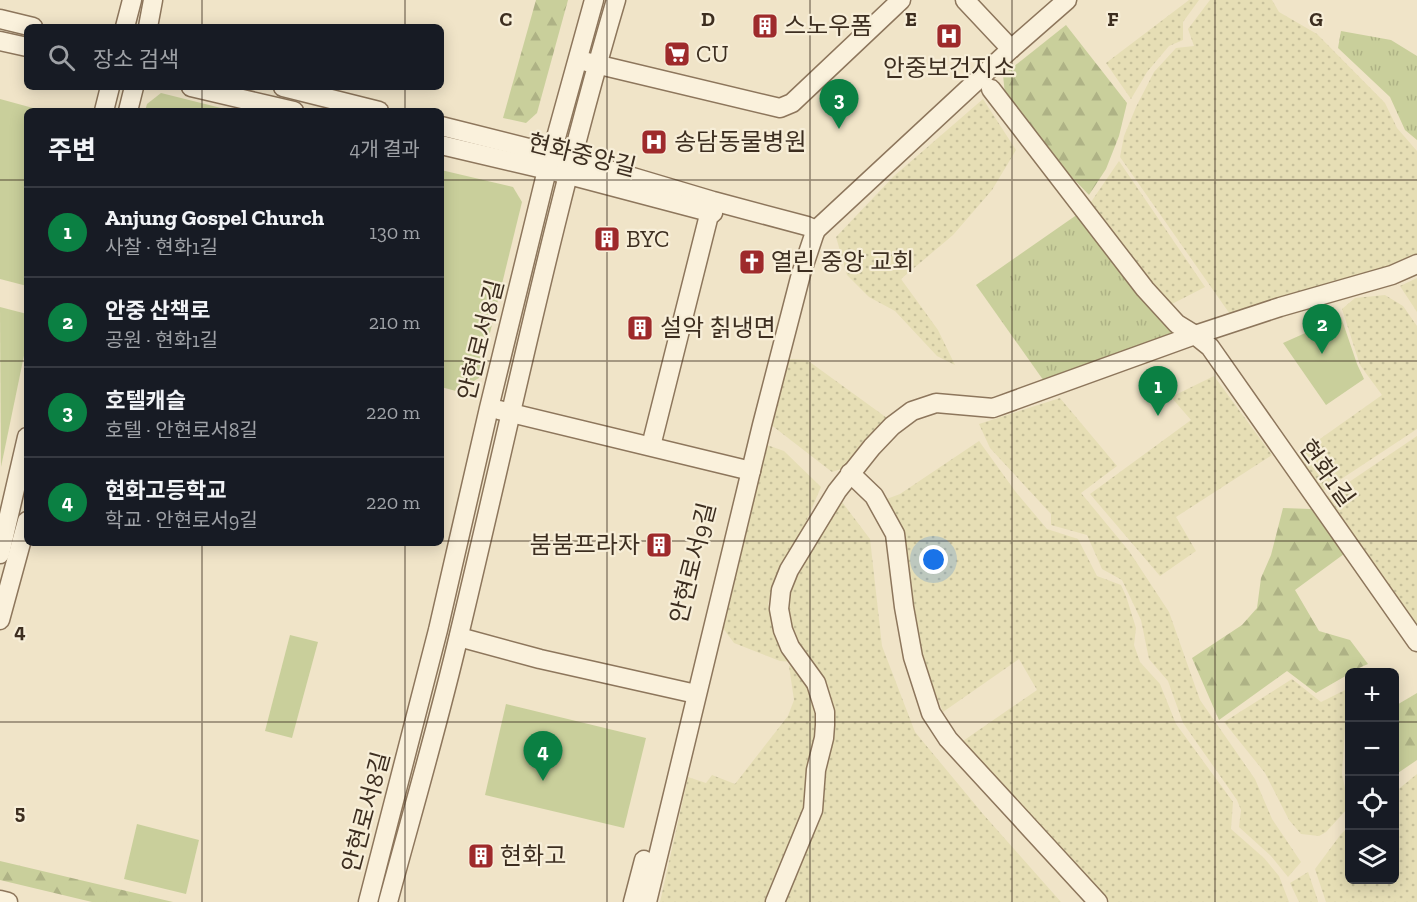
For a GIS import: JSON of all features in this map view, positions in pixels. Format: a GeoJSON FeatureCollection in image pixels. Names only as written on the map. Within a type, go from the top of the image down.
{"type":"FeatureCollection","features":[{"type":"Feature","properties":{"kind":"street"},"geometry":{"type":"LineString","coordinates":[[126,24],[132,0]]}},
{"type":"Feature","properties":{"kind":"street"},"geometry":{"type":"LineString","coordinates":[[148,24],[153,0]]}},
{"type":"Feature","properties":{"kind":"street","name":"안현로서8길"},"geometry":{"type":"LineString","coordinates":[[368,902],[438,630],[489,408],[550,162],[594,0]]}},
{"type":"Feature","properties":{"kind":"street","name":"안현로서8길"},"geometry":{"type":"LineString","coordinates":[[388,902],[459,637],[510,412],[597,64],[616,0]]}},
{"type":"Feature","properties":{"kind":"street"},"geometry":{"type":"LineString","coordinates":[[577,59],[780,108],[792,103],[901,0]]}},
{"type":"Feature","properties":{"kind":"street"},"geometry":{"type":"LineString","coordinates":[[965,0],[1008,46]]}},
{"type":"Feature","properties":{"kind":"street"},"geometry":{"type":"LineString","coordinates":[[810,233],[1054,0]]}},
{"type":"Feature","properties":{"kind":"street"},"geometry":{"type":"LineString","coordinates":[[1008,46],[1067,0]]}},
{"type":"Feature","properties":{"kind":"street"},"geometry":{"type":"LineString","coordinates":[[0,20],[24,25]]}},
{"type":"Feature","properties":{"kind":"street"},"geometry":{"type":"LineString","coordinates":[[0,41],[24,46]]}},
{"type":"Feature","properties":{"kind":"street","name":"현화1길"},"geometry":{"type":"LineString","coordinates":[[991,89],[1145,289],[1177,324],[1210,347],[1281,452],[1417,642]]}},
{"type":"Feature","properties":{"kind":"street"},"geometry":{"type":"LineString","coordinates":[[105,108],[109,90]]}},
{"type":"Feature","properties":{"kind":"street"},"geometry":{"type":"LineString","coordinates":[[129,108],[133,90]]}},
{"type":"Feature","properties":{"kind":"street"},"geometry":{"type":"LineString","coordinates":[[204,90],[281,108]]}},
{"type":"Feature","properties":{"kind":"street"},"geometry":{"type":"LineString","coordinates":[[295,90],[367,108]]}},
{"type":"Feature","properties":{"kind":"street"},"geometry":{"type":"LineString","coordinates":[[444,127],[550,162]]}},
{"type":"Feature","properties":{"kind":"street","name":"현화중앙길"},"geometry":{"type":"LineString","coordinates":[[444,145],[571,167],[810,233]]}},
{"type":"Feature","properties":{"kind":"street"},"geometry":{"type":"LineString","coordinates":[[651,446],[711,207]]}},
{"type":"Feature","properties":{"kind":"street","name":"안현로서9길"},"geometry":{"type":"LineString","coordinates":[[633,902],[691,693],[746,470],[810,233]]}},
{"type":"Feature","properties":{"kind":"street"},"geometry":{"type":"LineString","coordinates":[[775,902],[813,810],[816,770],[825,725],[825,712],[816,683],[790,647],[783,630],[779,609],[781,590],[789,570],[837,490],[892,426],[912,411],[936,403],[993,408],[1195,335],[1392,275],[1417,264]]}},
{"type":"Feature","properties":{"kind":"street"},"geometry":{"type":"LineString","coordinates":[[489,408],[746,470]]}},
{"type":"Feature","properties":{"kind":"street"},"geometry":{"type":"LineString","coordinates":[[0,554],[24,450]]}},
{"type":"Feature","properties":{"kind":"street"},"geometry":{"type":"LineString","coordinates":[[850,473],[873,496],[896,534],[904,608],[914,657],[931,713],[948,739],[1098,902]]}},
{"type":"Feature","properties":{"kind":"street"},"geometry":{"type":"LineString","coordinates":[[0,620],[24,532]]}},
{"type":"Feature","properties":{"kind":"street"},"geometry":{"type":"LineString","coordinates":[[459,637],[540,659],[691,693]]}},
{"type":"Feature","properties":{"kind":"street","name":"안현로서9길"},"geometry":{"type":"LineString","coordinates":[[646,902],[691,693]]}},
{"type":"Feature","properties":{"kind":"street"},"geometry":{"type":"LineString","coordinates":[[0,900],[9,902]]}},
{"type":"Feature","properties":{"kind":"shaded area"},"geometry":{"type":"Polygon","coordinates":[[[1189,0],[1199,0],[1183,22],[1183,40],[1169,46],[1147,72],[1131,99],[1106,63],[1189,0]]]}},
{"type":"Feature","properties":{"kind":"shaded area"},"geometry":{"type":"Polygon","coordinates":[[[1210,0],[1272,0],[1279,12],[1317,34],[1385,103],[1397,128],[1417,151],[1417,256],[1385,271],[1232,317],[1120,157],[1124,136],[1154,72],[1176,48],[1194,46],[1188,29],[1210,0]]]}},
{"type":"Feature","properties":{"kind":"shaded area"},"geometry":{"type":"Polygon","coordinates":[[[983,99],[1016,150],[992,190],[953,235],[901,279],[938,330],[955,365],[937,356],[895,311],[869,297],[847,275],[836,237],[894,176],[983,99]]]}},
{"type":"Feature","properties":{"kind":"shaded area"},"geometry":{"type":"Polygon","coordinates":[[[1119,161],[1205,287],[1170,305],[1118,243],[1091,202],[1119,161]]]}},
{"type":"Feature","properties":{"kind":"shaded area"},"geometry":{"type":"Polygon","coordinates":[[[1417,278],[1417,312],[1400,286],[1417,278]]]}},
{"type":"Feature","properties":{"kind":"shaded area"},"geometry":{"type":"Polygon","coordinates":[[[1385,295],[1403,306],[1417,326],[1417,429],[1317,495],[1293,458],[1382,395],[1360,365],[1342,309],[1355,298],[1385,295]]]}},
{"type":"Feature","properties":{"kind":"shaded area"},"geometry":{"type":"Polygon","coordinates":[[[788,359],[807,360],[887,418],[866,439],[844,468],[832,472],[770,424],[788,359]]]}},
{"type":"Feature","properties":{"kind":"shaded area"},"geometry":{"type":"Polygon","coordinates":[[[1214,376],[1272,455],[1176,517],[1196,551],[1160,576],[1090,494],[1191,420],[1171,397],[1214,376]]]}},
{"type":"Feature","properties":{"kind":"shaded area"},"geometry":{"type":"Polygon","coordinates":[[[1060,398],[1117,466],[1081,493],[1129,551],[1169,612],[1200,700],[1255,779],[1272,819],[1301,862],[1288,877],[1271,856],[1239,827],[1241,810],[1237,800],[1183,723],[1168,681],[1149,659],[1141,620],[1122,580],[1102,569],[1087,535],[1051,525],[1051,514],[990,448],[979,424],[1060,398]]]}},
{"type":"Feature","properties":{"kind":"shaded area"},"geometry":{"type":"Polygon","coordinates":[[[1417,436],[1417,629],[1324,499],[1417,436]]]}},
{"type":"Feature","properties":{"kind":"shaded area"},"geometry":{"type":"Polygon","coordinates":[[[979,441],[1015,491],[1047,529],[1078,539],[1097,576],[1121,585],[1136,628],[1134,645],[1140,662],[1160,684],[1176,724],[1233,802],[1231,829],[1264,858],[1279,876],[1289,902],[1109,902],[963,741],[1037,690],[1019,659],[943,712],[927,674],[914,628],[884,500],[900,494],[979,441]]]}},
{"type":"Feature","properties":{"kind":"shaded area"},"geometry":{"type":"Polygon","coordinates":[[[767,445],[784,451],[821,487],[799,538],[777,574],[768,604],[778,636],[795,662],[780,661],[734,643],[720,624],[767,445]]]}},
{"type":"Feature","properties":{"kind":"shaded area"},"geometry":{"type":"Polygon","coordinates":[[[839,498],[870,539],[882,646],[915,732],[983,814],[1061,902],[780,902],[832,731],[789,631],[785,600],[796,573],[839,498]]]}},
{"type":"Feature","properties":{"kind":"shaded area"},"geometry":{"type":"Polygon","coordinates":[[[789,666],[800,668],[809,683],[818,718],[801,823],[768,902],[660,902],[688,777],[706,783],[712,775],[735,784],[788,716],[794,700],[789,666]]]}},
{"type":"Feature","properties":{"kind":"shaded area"},"geometry":{"type":"Polygon","coordinates":[[[1292,679],[1321,702],[1345,690],[1342,774],[1345,788],[1345,811],[1326,832],[1319,836],[1301,834],[1289,820],[1265,773],[1224,722],[1292,679]]]}},
{"type":"Feature","properties":{"kind":"shaded area"},"geometry":{"type":"Polygon","coordinates":[[[1417,774],[1417,902],[1326,902],[1315,869],[1345,830],[1345,884],[1399,884],[1399,789],[1417,774]]]}},
{"type":"Feature","properties":{"kind":"shaded area"},"geometry":{"type":"Polygon","coordinates":[[[1308,872],[1318,902],[1299,902],[1290,883],[1308,872]]]}},
{"type":"Feature","properties":{"kind":"green space"},"geometry":{"type":"Polygon","coordinates":[[[536,0],[568,0],[537,113],[526,123],[503,118],[536,0]]]}},
{"type":"Feature","properties":{"kind":"green space"},"geometry":{"type":"Polygon","coordinates":[[[1066,25],[1127,103],[1119,136],[1106,169],[1089,195],[1065,170],[1005,94],[1003,75],[1066,25]]]}},
{"type":"Feature","properties":{"kind":"green space"},"geometry":{"type":"Polygon","coordinates":[[[1341,31],[1391,40],[1417,56],[1417,140],[1405,130],[1390,97],[1338,48],[1341,31]]]}},
{"type":"Feature","properties":{"kind":"green space"},"geometry":{"type":"Polygon","coordinates":[[[161,93],[221,108],[146,108],[147,104],[161,93]]]}},
{"type":"Feature","properties":{"kind":"green space"},"geometry":{"type":"Polygon","coordinates":[[[0,99],[33,108],[24,108],[24,285],[0,279],[0,99]]]}},
{"type":"Feature","properties":{"kind":"green space"},"geometry":{"type":"Polygon","coordinates":[[[444,171],[513,187],[522,202],[479,378],[456,391],[444,388],[444,171]]]}},
{"type":"Feature","properties":{"kind":"green space"},"geometry":{"type":"Polygon","coordinates":[[[1078,214],[1177,335],[1046,384],[976,285],[1078,214]]]}},
{"type":"Feature","properties":{"kind":"green space"},"geometry":{"type":"Polygon","coordinates":[[[0,307],[24,313],[24,356],[1,467],[0,307]]]}},
{"type":"Feature","properties":{"kind":"green space"},"geometry":{"type":"Polygon","coordinates":[[[1341,317],[1364,379],[1326,405],[1283,343],[1341,317]]]}},
{"type":"Feature","properties":{"kind":"green space"},"geometry":{"type":"Polygon","coordinates":[[[1283,508],[1311,509],[1344,554],[1295,590],[1319,631],[1350,640],[1368,664],[1359,668],[1345,668],[1345,676],[1316,693],[1287,671],[1219,720],[1192,658],[1242,625],[1257,608],[1261,578],[1271,555],[1283,508]]]}},
{"type":"Feature","properties":{"kind":"green space"},"geometry":{"type":"Polygon","coordinates":[[[290,635],[318,642],[292,738],[265,731],[290,635]]]}},
{"type":"Feature","properties":{"kind":"green space"},"geometry":{"type":"Polygon","coordinates":[[[1417,693],[1417,760],[1399,772],[1399,722],[1399,704],[1417,693]]]}},
{"type":"Feature","properties":{"kind":"green space"},"geometry":{"type":"Polygon","coordinates":[[[506,704],[646,738],[624,828],[485,795],[506,704]]]}},
{"type":"Feature","properties":{"kind":"green space"},"geometry":{"type":"Polygon","coordinates":[[[137,824],[199,840],[186,894],[124,879],[137,824]]]}},
{"type":"Feature","properties":{"kind":"green space"},"geometry":{"type":"Polygon","coordinates":[[[0,861],[173,902],[92,902],[0,880],[0,861]]]}},
{"type":"Feature","properties":{"kind":"place","name":"스노우폼"},"geometry":{"type":"Point","coordinates":[765,26]}},
{"type":"Feature","properties":{"kind":"place","name":"안중보건지소"},"geometry":{"type":"Point","coordinates":[949,36]}},
{"type":"Feature","properties":{"kind":"place","name":"CU"},"geometry":{"type":"Point","coordinates":[677,54]}},
{"type":"Feature","properties":{"kind":"place","name":"호텔캐슬"},"geometry":{"type":"Point","coordinates":[839,129]}},
{"type":"Feature","properties":{"kind":"place","name":"송담동물병원"},"geometry":{"type":"Point","coordinates":[654,142]}},
{"type":"Feature","properties":{"kind":"place","name":"BYC"},"geometry":{"type":"Point","coordinates":[607,239]}},
{"type":"Feature","properties":{"kind":"place","name":"열린 중앙 교회"},"geometry":{"type":"Point","coordinates":[752,262]}},
{"type":"Feature","properties":{"kind":"place","name":"설악 칡냉면"},"geometry":{"type":"Point","coordinates":[640,328]}},
{"type":"Feature","properties":{"kind":"place","name":"안중 산책로"},"geometry":{"type":"Point","coordinates":[1322,354]}},
{"type":"Feature","properties":{"kind":"place","name":"Anjung Gospel Church"},"geometry":{"type":"Point","coordinates":[1158,416]}},
{"type":"Feature","properties":{"kind":"place","name":"붐붐프라자"},"geometry":{"type":"Point","coordinates":[659,545]}},
{"type":"Feature","properties":{"kind":"place","name":"현화고등학교"},"geometry":{"type":"Point","coordinates":[543,781]}},
{"type":"Feature","properties":{"kind":"place","name":"현화고"},"geometry":{"type":"Point","coordinates":[481,856]}}]}
